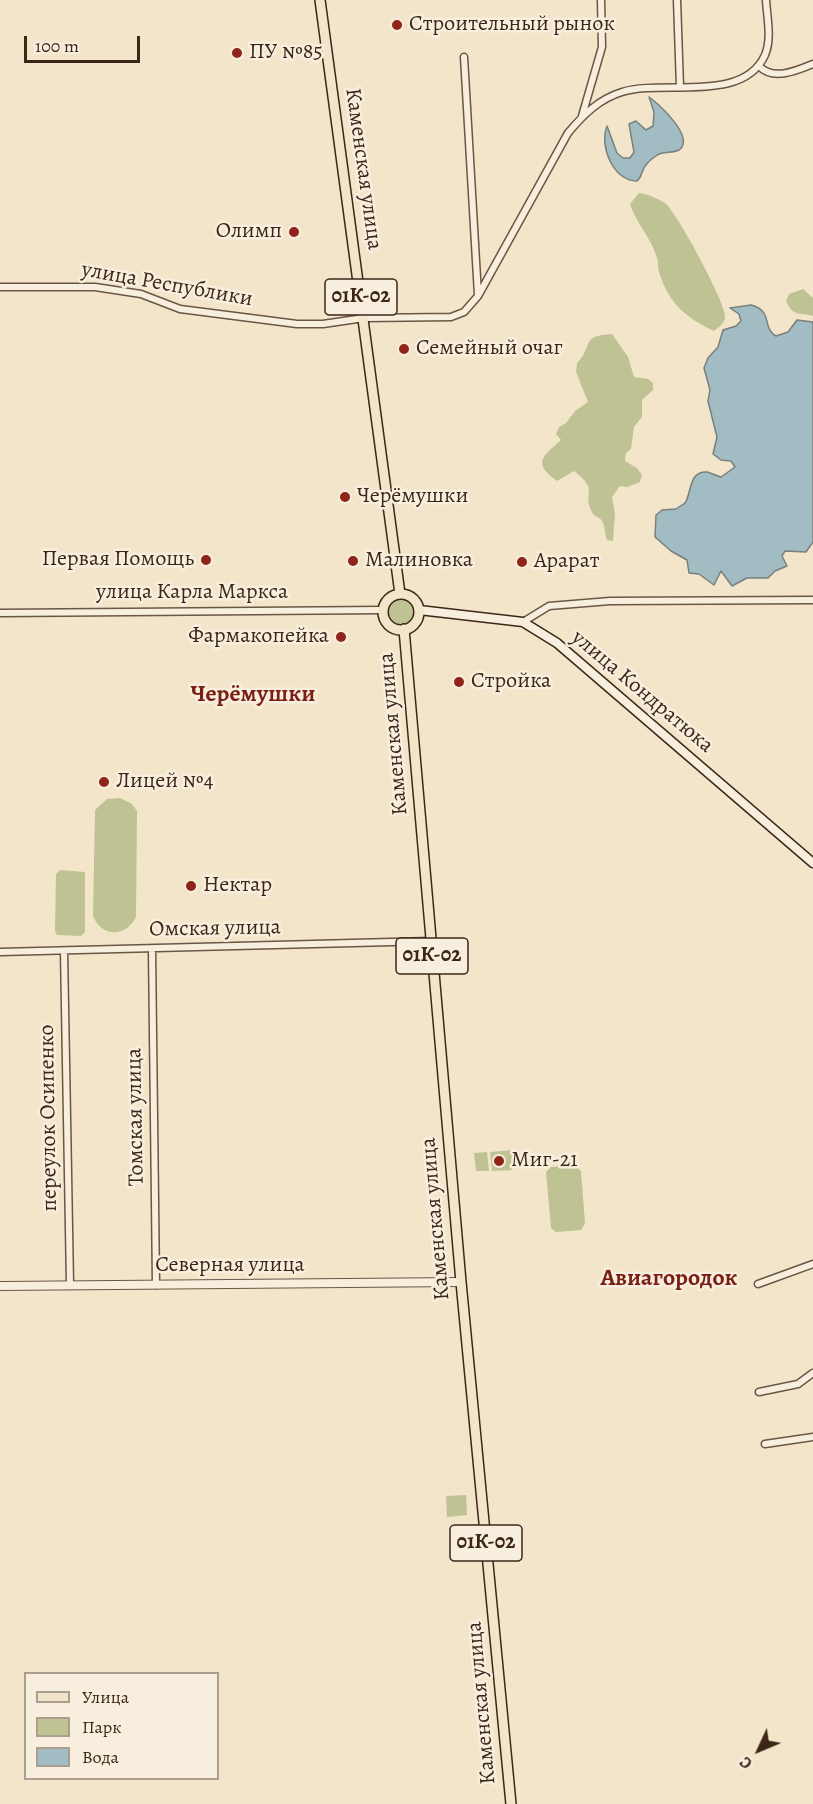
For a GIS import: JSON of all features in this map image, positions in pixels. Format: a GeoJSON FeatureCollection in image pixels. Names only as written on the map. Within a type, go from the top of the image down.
{"type":"FeatureCollection","features":[{"type":"Feature","properties":{"kind":"main road","name":"Каменская улица"},"geometry":{"type":"LineString","coordinates":[[320,0],[400,594]]}},
{"type":"Feature","properties":{"kind":"main road"},"geometry":{"type":"LineString","coordinates":[[400,594],[410,597],[419,610],[417,620],[404,629],[389,625],[383,610],[387,601],[400,594]]}},
{"type":"Feature","properties":{"kind":"main road","name":"улица Кондратюка"},"geometry":{"type":"LineString","coordinates":[[419,610],[523,622],[556,643],[813,862]]}},
{"type":"Feature","properties":{"kind":"main road","name":"Каменская улица"},"geometry":{"type":"LineString","coordinates":[[404,629],[461,1282],[511,1804]]}},
{"type":"Feature","properties":{"kind":"street"},"geometry":{"type":"LineString","coordinates":[[582,116],[602,47],[601,0]]}},
{"type":"Feature","properties":{"kind":"street"},"geometry":{"type":"LineString","coordinates":[[677,0],[680,87]]}},
{"type":"Feature","properties":{"kind":"street"},"geometry":{"type":"LineString","coordinates":[[582,116],[600,101],[620,92],[637,88],[723,85],[746,76],[759,66],[766,53],[769,40],[766,0]]}},
{"type":"Feature","properties":{"kind":"street"},"geometry":{"type":"LineString","coordinates":[[464,57],[478,296]]}},
{"type":"Feature","properties":{"kind":"street"},"geometry":{"type":"LineString","coordinates":[[759,66],[773,74],[784,74],[813,64]]}},
{"type":"Feature","properties":{"kind":"street","name":"улица Республики"},"geometry":{"type":"LineString","coordinates":[[0,287],[96,287],[141,294],[180,309],[297,324],[323,324],[364,318],[452,318],[464,312],[478,296],[568,133],[582,116]]}},
{"type":"Feature","properties":{"kind":"street"},"geometry":{"type":"LineString","coordinates":[[523,622],[549,606],[610,601],[813,600]]}},
{"type":"Feature","properties":{"kind":"street","name":"улица Карла Маркса"},"geometry":{"type":"LineString","coordinates":[[0,613],[383,610]]}},
{"type":"Feature","properties":{"kind":"street","name":"Омская улица"},"geometry":{"type":"LineString","coordinates":[[0,952],[431,941]]}},
{"type":"Feature","properties":{"kind":"street","name":"Томская улица"},"geometry":{"type":"LineString","coordinates":[[152,949],[156,1284]]}},
{"type":"Feature","properties":{"kind":"street","name":"переулок Осипенко"},"geometry":{"type":"LineString","coordinates":[[64,951],[70,1285]]}},
{"type":"Feature","properties":{"kind":"street"},"geometry":{"type":"LineString","coordinates":[[758,1284],[813,1264]]}},
{"type":"Feature","properties":{"kind":"street","name":"Северная улица"},"geometry":{"type":"LineString","coordinates":[[0,1286],[461,1282]]}},
{"type":"Feature","properties":{"kind":"street"},"geometry":{"type":"LineString","coordinates":[[759,1392],[798,1384],[813,1373]]}},
{"type":"Feature","properties":{"kind":"street"},"geometry":{"type":"LineString","coordinates":[[765,1444],[813,1437]]}},
{"type":"Feature","properties":{"kind":"green space"},"geometry":{"type":"Polygon","coordinates":[[[639,193],[652,196],[665,203],[700,258],[718,295],[725,317],[714,331],[686,315],[668,293],[658,270],[655,251],[630,204],[639,193]]]}},
{"type":"Feature","properties":{"kind":"green space"},"geometry":{"type":"Polygon","coordinates":[[[803,289],[813,298],[813,316],[794,312],[786,301],[789,294],[803,289]]]}},
{"type":"Feature","properties":{"kind":"green space"},"geometry":{"type":"Polygon","coordinates":[[[612,334],[628,357],[634,377],[648,379],[653,383],[653,390],[642,400],[642,417],[634,427],[631,449],[626,453],[625,461],[637,468],[642,475],[640,482],[627,487],[620,486],[612,497],[615,514],[613,541],[607,540],[603,523],[592,512],[588,500],[587,483],[574,471],[557,481],[542,465],[545,456],[561,440],[556,434],[559,427],[588,402],[576,372],[577,363],[591,340],[612,334]]]}},
{"type":"Feature","properties":{"kind":"green space"},"geometry":{"type":"Polygon","coordinates":[[[401,596],[412,601],[417,612],[412,623],[401,628],[390,623],[385,612],[390,601],[401,596]]]}},
{"type":"Feature","properties":{"kind":"green space"},"geometry":{"type":"Polygon","coordinates":[[[120,798],[132,804],[137,811],[136,917],[132,924],[114,932],[102,928],[93,916],[95,810],[107,799],[120,798]]]}},
{"type":"Feature","properties":{"kind":"green space"},"geometry":{"type":"Polygon","coordinates":[[[60,870],[85,872],[85,932],[81,936],[57,935],[55,931],[56,874],[60,870]]]}},
{"type":"Feature","properties":{"kind":"green space"},"geometry":{"type":"Polygon","coordinates":[[[514,1150],[516,1162],[512,1170],[492,1171],[490,1152],[514,1150]]]}},
{"type":"Feature","properties":{"kind":"green space"},"geometry":{"type":"Polygon","coordinates":[[[487,1152],[489,1171],[476,1171],[474,1153],[487,1152]]]}},
{"type":"Feature","properties":{"kind":"green space"},"geometry":{"type":"Polygon","coordinates":[[[575,1165],[581,1171],[585,1223],[581,1230],[556,1232],[551,1228],[546,1172],[551,1167],[575,1165]]]}},
{"type":"Feature","properties":{"kind":"green space"},"geometry":{"type":"Polygon","coordinates":[[[466,1495],[467,1515],[447,1517],[446,1496],[466,1495]]]}},
{"type":"Feature","properties":{"kind":"water"},"geometry":{"type":"Polygon","coordinates":[[[649,97],[680,130],[683,145],[679,150],[658,154],[644,167],[637,181],[628,179],[615,169],[607,152],[605,134],[607,126],[617,153],[623,158],[630,158],[634,152],[629,124],[636,121],[646,130],[653,126],[654,112],[649,97]]]}},
{"type":"Feature","properties":{"kind":"water"},"geometry":{"type":"Polygon","coordinates":[[[751,305],[762,311],[769,328],[776,336],[788,332],[797,320],[813,322],[813,542],[806,552],[785,551],[782,556],[787,566],[775,571],[768,578],[747,578],[732,586],[721,571],[714,585],[699,574],[689,573],[687,560],[671,551],[655,537],[656,515],[662,510],[676,509],[685,503],[697,475],[707,472],[721,477],[735,467],[731,461],[721,460],[713,454],[717,437],[708,401],[710,390],[704,368],[708,358],[718,347],[723,330],[736,326],[741,321],[739,314],[730,308],[751,305]]]}},
{"type":"Feature","properties":{"kind":"place","name":"Строительный рынок"},"geometry":{"type":"Point","coordinates":[397,25]}},
{"type":"Feature","properties":{"kind":"place","name":"ПУ №85"},"geometry":{"type":"Point","coordinates":[237,53]}},
{"type":"Feature","properties":{"kind":"place","name":"Олимп"},"geometry":{"type":"Point","coordinates":[294,232]}},
{"type":"Feature","properties":{"kind":"place","name":"Семейный очаг"},"geometry":{"type":"Point","coordinates":[404,349]}},
{"type":"Feature","properties":{"kind":"place","name":"Черёмушки"},"geometry":{"type":"Point","coordinates":[345,497]}},
{"type":"Feature","properties":{"kind":"place","name":"Первая Помощь"},"geometry":{"type":"Point","coordinates":[206,560]}},
{"type":"Feature","properties":{"kind":"place","name":"Малиновка"},"geometry":{"type":"Point","coordinates":[353,561]}},
{"type":"Feature","properties":{"kind":"place","name":"Арарат"},"geometry":{"type":"Point","coordinates":[522,562]}},
{"type":"Feature","properties":{"kind":"place","name":"Фармакопейка"},"geometry":{"type":"Point","coordinates":[341,637]}},
{"type":"Feature","properties":{"kind":"place","name":"Стройка"},"geometry":{"type":"Point","coordinates":[459,682]}},
{"type":"Feature","properties":{"kind":"place","name":"Лицей №4"},"geometry":{"type":"Point","coordinates":[104,782]}},
{"type":"Feature","properties":{"kind":"place","name":"Нектар"},"geometry":{"type":"Point","coordinates":[191,886]}},
{"type":"Feature","properties":{"kind":"place","name":"Миг-21"},"geometry":{"type":"Point","coordinates":[499,1161]}},
{"type":"Feature","properties":{"kind":"district","name":"Черёмушки"},"geometry":{"type":"Point","coordinates":[253,695]}},
{"type":"Feature","properties":{"kind":"district","name":"Авиагородок"},"geometry":{"type":"Point","coordinates":[669,1279]}}]}
